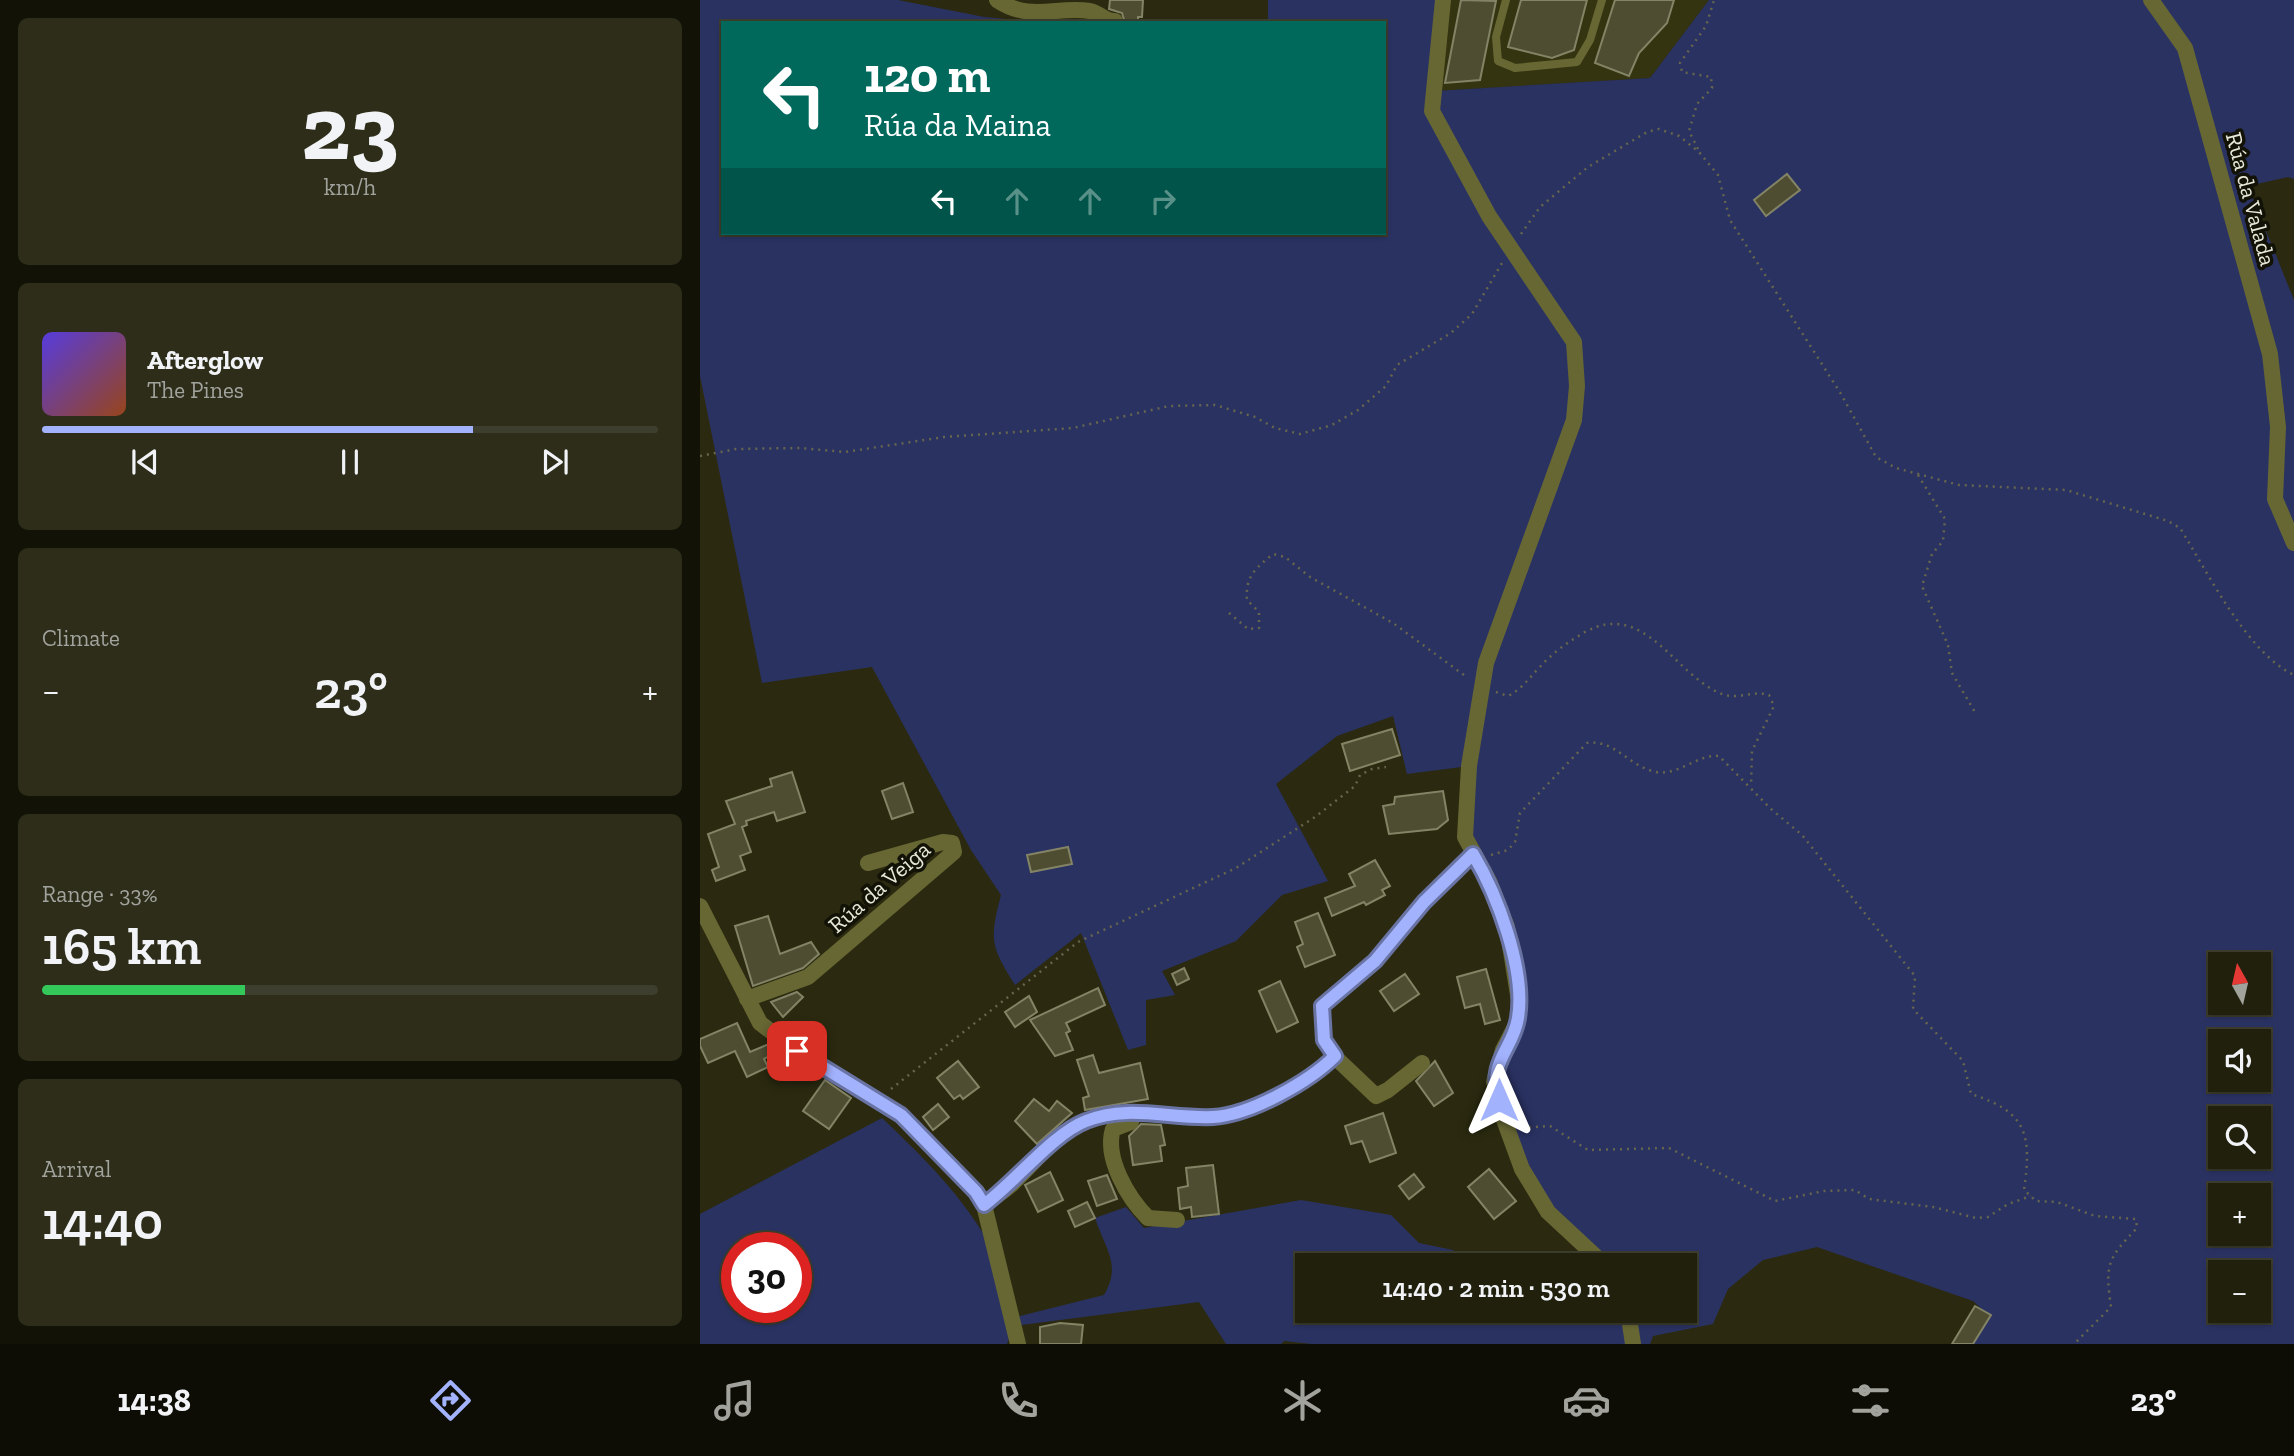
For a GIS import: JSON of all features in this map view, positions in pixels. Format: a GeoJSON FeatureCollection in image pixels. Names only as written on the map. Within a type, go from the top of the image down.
{"type":"FeatureCollection","features":[{"type":"Feature","properties":{"kind":"street"},"geometry":{"type":"LineString","coordinates":[[997,0],[1033,14],[1090,11],[1108,21],[1115,21]]}},
{"type":"Feature","properties":{"kind":"street"},"geometry":{"type":"LineString","coordinates":[[1443,0],[1433,111],[1510,248],[1574,342],[1577,386],[1574,420],[1486,663],[1465,815],[1465,837],[1489,880],[1507,927],[1519,1001],[1518,1021],[1503,1050],[1494,1082],[1508,1131],[1522,1169],[1548,1212],[1592,1253]]}},
{"type":"Feature","properties":{"kind":"street","name":"Rúa da Valada"},"geometry":{"type":"LineString","coordinates":[[2151,0],[2185,48],[2270,354],[2278,427],[2275,499],[2294,542]]}},
{"type":"Feature","properties":{"kind":"street","name":"Rúa da Veiga"},"geometry":{"type":"LineString","coordinates":[[747,999],[808,977],[954,852],[953,843],[943,842],[867,863]]}},
{"type":"Feature","properties":{"kind":"street"},"geometry":{"type":"LineString","coordinates":[[1422,1063],[1388,1090],[1376,1096],[1335,1056],[1324,1040],[1322,1006],[1375,961],[1424,902],[1473,854]]}},
{"type":"Feature","properties":{"kind":"street"},"geometry":{"type":"LineString","coordinates":[[700,906],[760,1023],[790,1046],[901,1115],[976,1192],[984,1205],[1018,1344]]}},
{"type":"Feature","properties":{"kind":"street"},"geometry":{"type":"LineString","coordinates":[[984,1205],[1011,1185],[1065,1133],[1085,1121],[1111,1113],[1213,1117],[1247,1110],[1321,1070],[1335,1056]]}},
{"type":"Feature","properties":{"kind":"street"},"geometry":{"type":"LineString","coordinates":[[1133,1112],[1130,1122],[1113,1129],[1111,1137],[1125,1186],[1148,1218],[1177,1220]]}},
{"type":"Feature","properties":{"kind":"street"},"geometry":{"type":"LineString","coordinates":[[1630,1323],[1633,1344]]}},
{"type":"Feature","properties":{"kind":"lane"},"geometry":{"type":"LineString","coordinates":[[1506,0],[1496,37],[1498,61],[1516,68],[1577,62],[1590,40],[1602,0]]}},
{"type":"Feature","properties":{"kind":"path"},"geometry":{"type":"LineString","coordinates":[[1699,152],[1689,131],[1697,104],[1712,88],[1711,76],[1682,72],[1680,64],[1706,26],[1714,0]]}},
{"type":"Feature","properties":{"kind":"path"},"geometry":{"type":"LineString","coordinates":[[700,456],[736,449],[800,448],[845,452],[944,437],[1073,428],[1169,407],[1215,405],[1300,434],[1332,425],[1358,410],[1386,386],[1397,365],[1451,333],[1472,314],[1510,248],[1540,207],[1588,167],[1647,132],[1659,129],[1679,136],[1699,152],[1718,175],[1730,220],[1841,394],[1876,457],[1896,468],[1959,485],[2066,490],[2168,521],[2180,528],[2223,604],[2269,657],[2294,674]]}},
{"type":"Feature","properties":{"kind":"path"},"geometry":{"type":"LineString","coordinates":[[1918,475],[1944,519],[1943,541],[1932,554],[1922,586],[1948,645],[1952,673],[1976,714]]}},
{"type":"Feature","properties":{"kind":"path"},"geometry":{"type":"LineString","coordinates":[[1473,854],[1495,855],[1508,850],[1515,842],[1520,813],[1587,743],[1599,741],[1615,748],[1636,766],[1660,773],[1689,766],[1708,755],[1719,755],[1771,809],[1802,835],[1915,976],[1913,1009],[1963,1061],[1971,1094],[1998,1103],[2016,1117],[2024,1131],[2028,1159],[2024,1190],[2036,1200],[2057,1202],[2095,1216],[2136,1219],[2137,1228],[2113,1256],[2106,1273],[2111,1307],[2074,1344]]}},
{"type":"Feature","properties":{"kind":"path"},"geometry":{"type":"LineString","coordinates":[[877,1100],[1078,943],[1236,868],[1315,817],[1355,786],[1360,775],[1372,769],[1386,767]]}},
{"type":"Feature","properties":{"kind":"path"},"geometry":{"type":"LineString","coordinates":[[1508,1131],[1550,1126],[1588,1150],[1670,1148],[1774,1201],[1824,1191],[1855,1191],[1869,1199],[1933,1207],[1976,1218],[1989,1217],[2008,1205],[2031,1196]]}},
{"type":"Feature","properties":{"kind":"shaded area"},"geometry":{"type":"Polygon","coordinates":[[[700,0],[898,0],[984,17],[1028,21],[721,21],[721,235],[1386,235],[1386,21],[1266,21],[1268,0],[1443,0],[1435,91],[1650,78],[1709,0],[2294,0],[2294,179],[2288,177],[2248,186],[2294,300],[2294,1344],[1958,1344],[1983,1310],[1973,1301],[1817,1247],[1763,1260],[1728,1289],[1713,1324],[1653,1336],[1650,1344],[1312,1344],[1284,1341],[1281,1344],[1226,1344],[1199,1302],[1014,1326],[1007,1344],[700,1344],[700,1214],[882,1118],[943,1180],[982,1232],[999,1267],[1012,1318],[1104,1295],[1112,1274],[1112,1265],[1095,1218],[1126,1207],[1144,1228],[1301,1200],[1391,1215],[1419,1243],[1453,1250],[1455,1253],[1295,1253],[1295,1323],[1697,1323],[1697,1253],[1592,1253],[1548,1212],[1494,1082],[1518,1021],[1507,927],[1465,837],[1469,766],[1407,774],[1393,716],[1337,736],[1276,784],[1328,881],[1282,895],[1236,941],[1162,971],[1175,995],[1146,1000],[1146,1045],[1128,1050],[1081,933],[1015,985],[994,943],[1001,895],[971,850],[872,667],[762,683],[700,376],[700,0]]]}},
{"type":"Feature","properties":{"kind":"shaded area"},"geometry":{"type":"Polygon","coordinates":[[[1443,0],[1709,0],[1650,78],[1434,91],[1443,0]]]}},
{"type":"Feature","properties":{"kind":"building"},"geometry":{"type":"Polygon","coordinates":[[[1110,0],[1143,0],[1142,17],[1138,17],[1138,21],[1124,21],[1122,13],[1109,9],[1110,0]]]}},
{"type":"Feature","properties":{"kind":"building"},"geometry":{"type":"Polygon","coordinates":[[[1461,0],[1496,1],[1480,80],[1445,83],[1461,0]]]}},
{"type":"Feature","properties":{"kind":"building"},"geometry":{"type":"Polygon","coordinates":[[[1521,0],[1587,0],[1574,50],[1552,58],[1508,47],[1521,0]]]}},
{"type":"Feature","properties":{"kind":"building"},"geometry":{"type":"Polygon","coordinates":[[[1615,0],[1674,0],[1667,23],[1639,53],[1629,76],[1595,63],[1615,0]]]}},
{"type":"Feature","properties":{"kind":"building"},"geometry":{"type":"Polygon","coordinates":[[[1787,174],[1800,190],[1766,216],[1754,200],[1787,174]]]}},
{"type":"Feature","properties":{"kind":"building"},"geometry":{"type":"Polygon","coordinates":[[[1392,729],[1400,755],[1350,771],[1342,744],[1392,729]]]}},
{"type":"Feature","properties":{"kind":"building"},"geometry":{"type":"Polygon","coordinates":[[[792,772],[805,812],[777,821],[774,812],[746,821],[747,825],[742,827],[751,852],[740,856],[745,870],[716,881],[712,870],[719,867],[708,834],[735,824],[726,801],[772,786],[770,779],[792,772]]]}},
{"type":"Feature","properties":{"kind":"building"},"geometry":{"type":"Polygon","coordinates":[[[903,783],[913,812],[892,819],[882,791],[903,783]]]}},
{"type":"Feature","properties":{"kind":"building"},"geometry":{"type":"Polygon","coordinates":[[[1443,791],[1448,820],[1437,829],[1389,834],[1383,806],[1394,804],[1395,797],[1443,791]]]}},
{"type":"Feature","properties":{"kind":"building"},"geometry":{"type":"Polygon","coordinates":[[[1068,847],[1072,864],[1031,872],[1027,855],[1068,847]]]}},
{"type":"Feature","properties":{"kind":"building"},"geometry":{"type":"Polygon","coordinates":[[[1375,860],[1390,886],[1382,890],[1385,895],[1366,905],[1364,902],[1332,916],[1325,898],[1355,886],[1349,874],[1375,860]]]}},
{"type":"Feature","properties":{"kind":"building"},"geometry":{"type":"Polygon","coordinates":[[[1318,913],[1335,955],[1305,967],[1297,947],[1303,944],[1295,922],[1318,913]]]}},
{"type":"Feature","properties":{"kind":"building"},"geometry":{"type":"Polygon","coordinates":[[[768,916],[780,954],[811,942],[819,954],[803,968],[753,986],[735,926],[768,916]]]}},
{"type":"Feature","properties":{"kind":"building"},"geometry":{"type":"Polygon","coordinates":[[[1184,968],[1189,979],[1177,985],[1172,974],[1184,968]]]}},
{"type":"Feature","properties":{"kind":"building"},"geometry":{"type":"Polygon","coordinates":[[[1486,969],[1500,1020],[1485,1024],[1480,1004],[1465,1008],[1457,977],[1486,969]]]}},
{"type":"Feature","properties":{"kind":"building"},"geometry":{"type":"Polygon","coordinates":[[[1405,974],[1419,994],[1394,1011],[1380,991],[1405,974]]]}},
{"type":"Feature","properties":{"kind":"building"},"geometry":{"type":"Polygon","coordinates":[[[1280,981],[1298,1022],[1277,1032],[1259,991],[1280,981]]]}},
{"type":"Feature","properties":{"kind":"building"},"geometry":{"type":"Polygon","coordinates":[[[1098,988],[1105,1005],[1066,1023],[1070,1031],[1066,1033],[1073,1050],[1055,1056],[1030,1020],[1098,988]]]}},
{"type":"Feature","properties":{"kind":"building"},"geometry":{"type":"Polygon","coordinates":[[[797,992],[803,997],[783,1017],[771,1002],[797,992]]]}},
{"type":"Feature","properties":{"kind":"building"},"geometry":{"type":"Polygon","coordinates":[[[1029,996],[1037,1012],[1015,1027],[1005,1012],[1029,996]]]}},
{"type":"Feature","properties":{"kind":"building"},"geometry":{"type":"Polygon","coordinates":[[[737,1023],[750,1052],[769,1044],[773,1054],[764,1059],[768,1067],[747,1077],[735,1051],[708,1063],[700,1046],[700,1039],[737,1023]]]}},
{"type":"Feature","properties":{"kind":"building"},"geometry":{"type":"Polygon","coordinates":[[[1093,1055],[1099,1073],[1140,1063],[1148,1099],[1085,1110],[1083,1098],[1089,1096],[1077,1060],[1093,1055]]]}},
{"type":"Feature","properties":{"kind":"building"},"geometry":{"type":"Polygon","coordinates":[[[958,1061],[979,1087],[963,1099],[960,1095],[954,1099],[937,1078],[958,1061]]]}},
{"type":"Feature","properties":{"kind":"building"},"geometry":{"type":"Polygon","coordinates":[[[1435,1061],[1453,1093],[1434,1106],[1416,1081],[1435,1061]]]}},
{"type":"Feature","properties":{"kind":"building"},"geometry":{"type":"Polygon","coordinates":[[[825,1080],[851,1098],[829,1129],[803,1111],[825,1080]]]}},
{"type":"Feature","properties":{"kind":"building"},"geometry":{"type":"Polygon","coordinates":[[[1034,1099],[1049,1111],[1057,1101],[1072,1113],[1037,1144],[1015,1121],[1034,1099]]]}},
{"type":"Feature","properties":{"kind":"building"},"geometry":{"type":"Polygon","coordinates":[[[938,1104],[949,1117],[933,1130],[923,1117],[938,1104]]]}},
{"type":"Feature","properties":{"kind":"building"},"geometry":{"type":"Polygon","coordinates":[[[1383,1113],[1396,1153],[1370,1162],[1362,1141],[1351,1144],[1345,1126],[1383,1113]]]}},
{"type":"Feature","properties":{"kind":"building"},"geometry":{"type":"Polygon","coordinates":[[[1141,1124],[1161,1125],[1165,1145],[1160,1146],[1162,1161],[1133,1165],[1129,1136],[1141,1124]]]}},
{"type":"Feature","properties":{"kind":"building"},"geometry":{"type":"Polygon","coordinates":[[[1213,1165],[1219,1214],[1192,1217],[1191,1207],[1180,1209],[1178,1188],[1188,1186],[1186,1168],[1213,1165]]]}},
{"type":"Feature","properties":{"kind":"building"},"geometry":{"type":"Polygon","coordinates":[[[1489,1169],[1516,1201],[1494,1219],[1468,1187],[1489,1169]]]}},
{"type":"Feature","properties":{"kind":"building"},"geometry":{"type":"Polygon","coordinates":[[[1050,1172],[1063,1200],[1038,1212],[1025,1185],[1050,1172]]]}},
{"type":"Feature","properties":{"kind":"building"},"geometry":{"type":"Polygon","coordinates":[[[1414,1174],[1424,1187],[1409,1199],[1399,1186],[1414,1174]]]}},
{"type":"Feature","properties":{"kind":"building"},"geometry":{"type":"Polygon","coordinates":[[[1107,1175],[1117,1199],[1097,1206],[1088,1181],[1107,1175]]]}},
{"type":"Feature","properties":{"kind":"building"},"geometry":{"type":"Polygon","coordinates":[[[1087,1202],[1095,1218],[1075,1227],[1068,1211],[1087,1202]]]}},
{"type":"Feature","properties":{"kind":"building"},"geometry":{"type":"Polygon","coordinates":[[[1975,1306],[1991,1315],[1973,1344],[1952,1344],[1975,1306]]]}},
{"type":"Feature","properties":{"kind":"building"},"geometry":{"type":"Polygon","coordinates":[[[1060,1323],[1083,1325],[1081,1344],[1040,1344],[1040,1327],[1060,1323]]]}},
{"type":"Feature","properties":{"kind":"route"},"geometry":{"type":"LineString","coordinates":[[797,1051],[901,1115],[976,1192],[984,1205],[1011,1185],[1065,1133],[1085,1121],[1111,1113],[1213,1117],[1247,1110],[1321,1070],[1335,1056],[1324,1040],[1322,1006],[1375,961],[1424,902],[1473,854],[1489,880],[1507,927],[1519,1001],[1518,1021],[1503,1050],[1494,1082],[1499,1100]]}}]}
